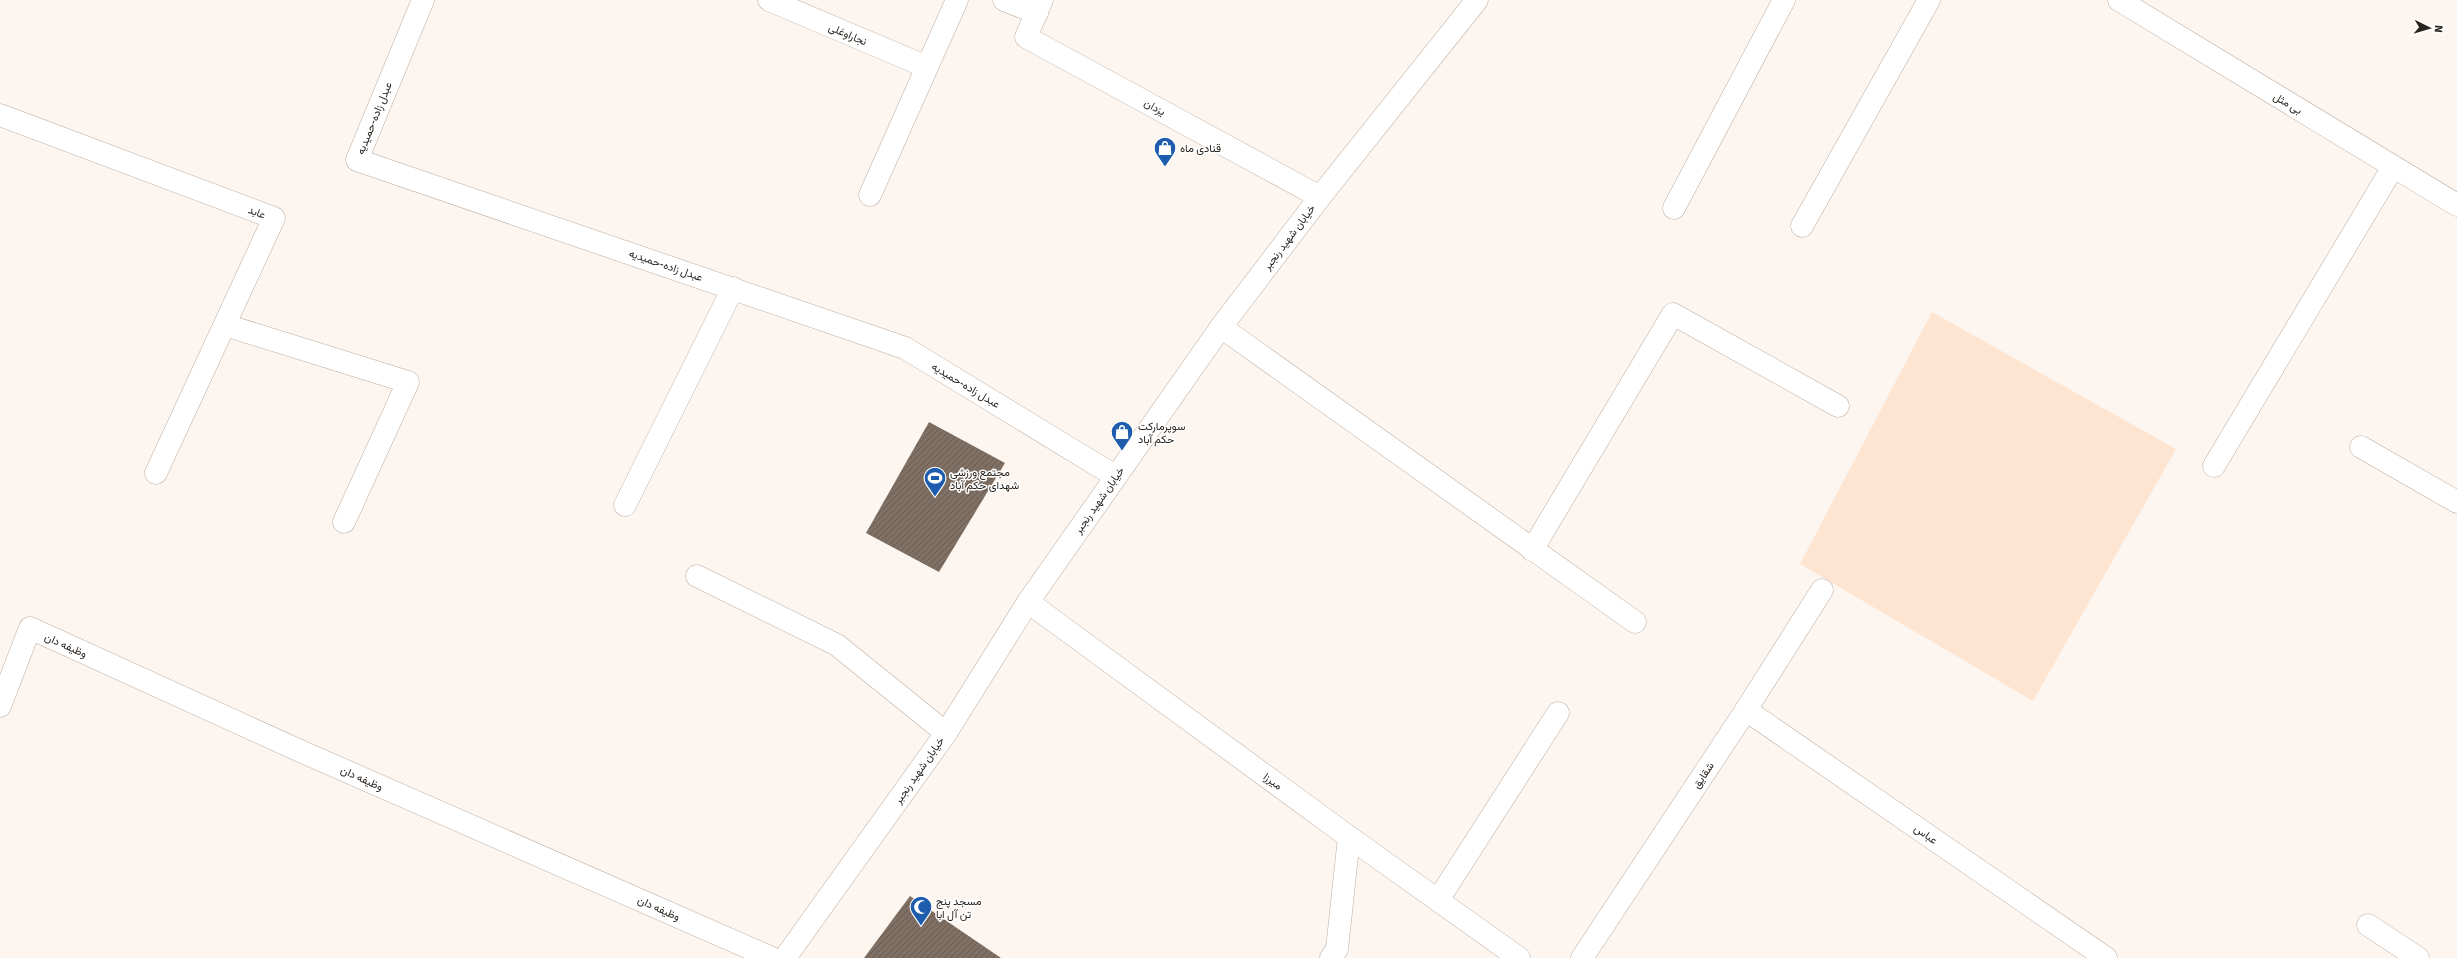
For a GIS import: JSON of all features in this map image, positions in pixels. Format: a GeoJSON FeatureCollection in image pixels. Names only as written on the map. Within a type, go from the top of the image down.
{"type":"FeatureCollection","features":[{"type":"Feature","properties":{"kind":"street","name":"عبدل زاده-حمیدیه"},"geometry":{"type":"LineString","coordinates":[[422,0],[357,160],[905,348],[1116,476]]}},
{"type":"Feature","properties":{"kind":"street","name":"نجاراوغلی"},"geometry":{"type":"LineString","coordinates":[[769,0],[927,68]]}},
{"type":"Feature","properties":{"kind":"street"},"geometry":{"type":"LineString","coordinates":[[870,195],[957,0]]}},
{"type":"Feature","properties":{"kind":"street"},"geometry":{"type":"LineString","coordinates":[[1004,0],[1040,6]]}},
{"type":"Feature","properties":{"kind":"street","name":"خیابان شهید رنجبر"},"geometry":{"type":"LineString","coordinates":[[785,958],[946,733],[1028,602],[1221,327],[1320,196],[1478,0]]}},
{"type":"Feature","properties":{"kind":"street"},"geometry":{"type":"LineString","coordinates":[[1674,208],[1784,0]]}},
{"type":"Feature","properties":{"kind":"street"},"geometry":{"type":"LineString","coordinates":[[1802,226],[1929,0]]}},
{"type":"Feature","properties":{"kind":"street","name":"بی مثل"},"geometry":{"type":"LineString","coordinates":[[2119,0],[2457,205]]}},
{"type":"Feature","properties":{"kind":"street","name":"یزدان"},"geometry":{"type":"LineString","coordinates":[[1040,6],[1026,37],[1320,196]]}},
{"type":"Feature","properties":{"kind":"street","name":"عابد"},"geometry":{"type":"LineString","coordinates":[[0,115],[274,218],[156,473]]}},
{"type":"Feature","properties":{"kind":"street"},"geometry":{"type":"LineString","coordinates":[[2214,466],[2393,167]]}},
{"type":"Feature","properties":{"kind":"street"},"geometry":{"type":"LineString","coordinates":[[625,505],[733,288]]}},
{"type":"Feature","properties":{"kind":"street"},"geometry":{"type":"LineString","coordinates":[[1532,550],[1673,314],[1838,406]]}},
{"type":"Feature","properties":{"kind":"street"},"geometry":{"type":"LineString","coordinates":[[225,325],[408,382],[344,522]]}},
{"type":"Feature","properties":{"kind":"street"},"geometry":{"type":"LineString","coordinates":[[1221,327],[1635,622]]}},
{"type":"Feature","properties":{"kind":"street"},"geometry":{"type":"LineString","coordinates":[[2361,447],[2457,502]]}},
{"type":"Feature","properties":{"kind":"street"},"geometry":{"type":"LineString","coordinates":[[697,576],[837,645],[946,733]]}},
{"type":"Feature","properties":{"kind":"street","name":"شقایق"},"geometry":{"type":"LineString","coordinates":[[1582,958],[1746,710],[1822,590]]}},
{"type":"Feature","properties":{"kind":"street","name":"میرزا"},"geometry":{"type":"LineString","coordinates":[[1028,602],[1349,837],[1519,958]]}},
{"type":"Feature","properties":{"kind":"street","name":"وظیفه دان"},"geometry":{"type":"LineString","coordinates":[[0,706],[30,628],[298,750],[772,958]]}},
{"type":"Feature","properties":{"kind":"street","name":"عباس"},"geometry":{"type":"LineString","coordinates":[[1746,710],[2106,958]]}},
{"type":"Feature","properties":{"kind":"street"},"geometry":{"type":"LineString","coordinates":[[1438,900],[1558,713]]}},
{"type":"Feature","properties":{"kind":"street"},"geometry":{"type":"LineString","coordinates":[[1331,958],[1337,949],[1349,837]]}},
{"type":"Feature","properties":{"kind":"street"},"geometry":{"type":"LineString","coordinates":[[2368,925],[2418,958]]}},
{"type":"Feature","properties":{"kind":"shaded area"},"geometry":{"type":"Polygon","coordinates":[[[1932,312],[2176,449],[2033,701],[1800,564],[1932,312]]]}},
{"type":"Feature","properties":{"kind":"building","name":"مجتمع ورزشی شهدای حکم آباد"},"geometry":{"type":"Polygon","coordinates":[[[929,422],[1005,463],[939,572],[866,533],[929,422]]]}},
{"type":"Feature","properties":{"kind":"building","name":"مسجد پنج تن آل ابا"},"geometry":{"type":"Polygon","coordinates":[[[910,896],[1001,958],[864,958],[910,896]]]}},
{"type":"Feature","properties":{"kind":"place","name":"قنادی ماه"},"geometry":{"type":"Point","coordinates":[1165,168]}},
{"type":"Feature","properties":{"kind":"place","name":"سوپرمارکت حکم آباد"},"geometry":{"type":"Point","coordinates":[1122,452]}},
{"type":"Feature","properties":{"kind":"place","name":"مجتمع ورزشی شهدای حکم آباد"},"geometry":{"type":"Point","coordinates":[935,498]}},
{"type":"Feature","properties":{"kind":"place","name":"مسجد پنج تن آل ابا"},"geometry":{"type":"Point","coordinates":[921,926]}}]}
